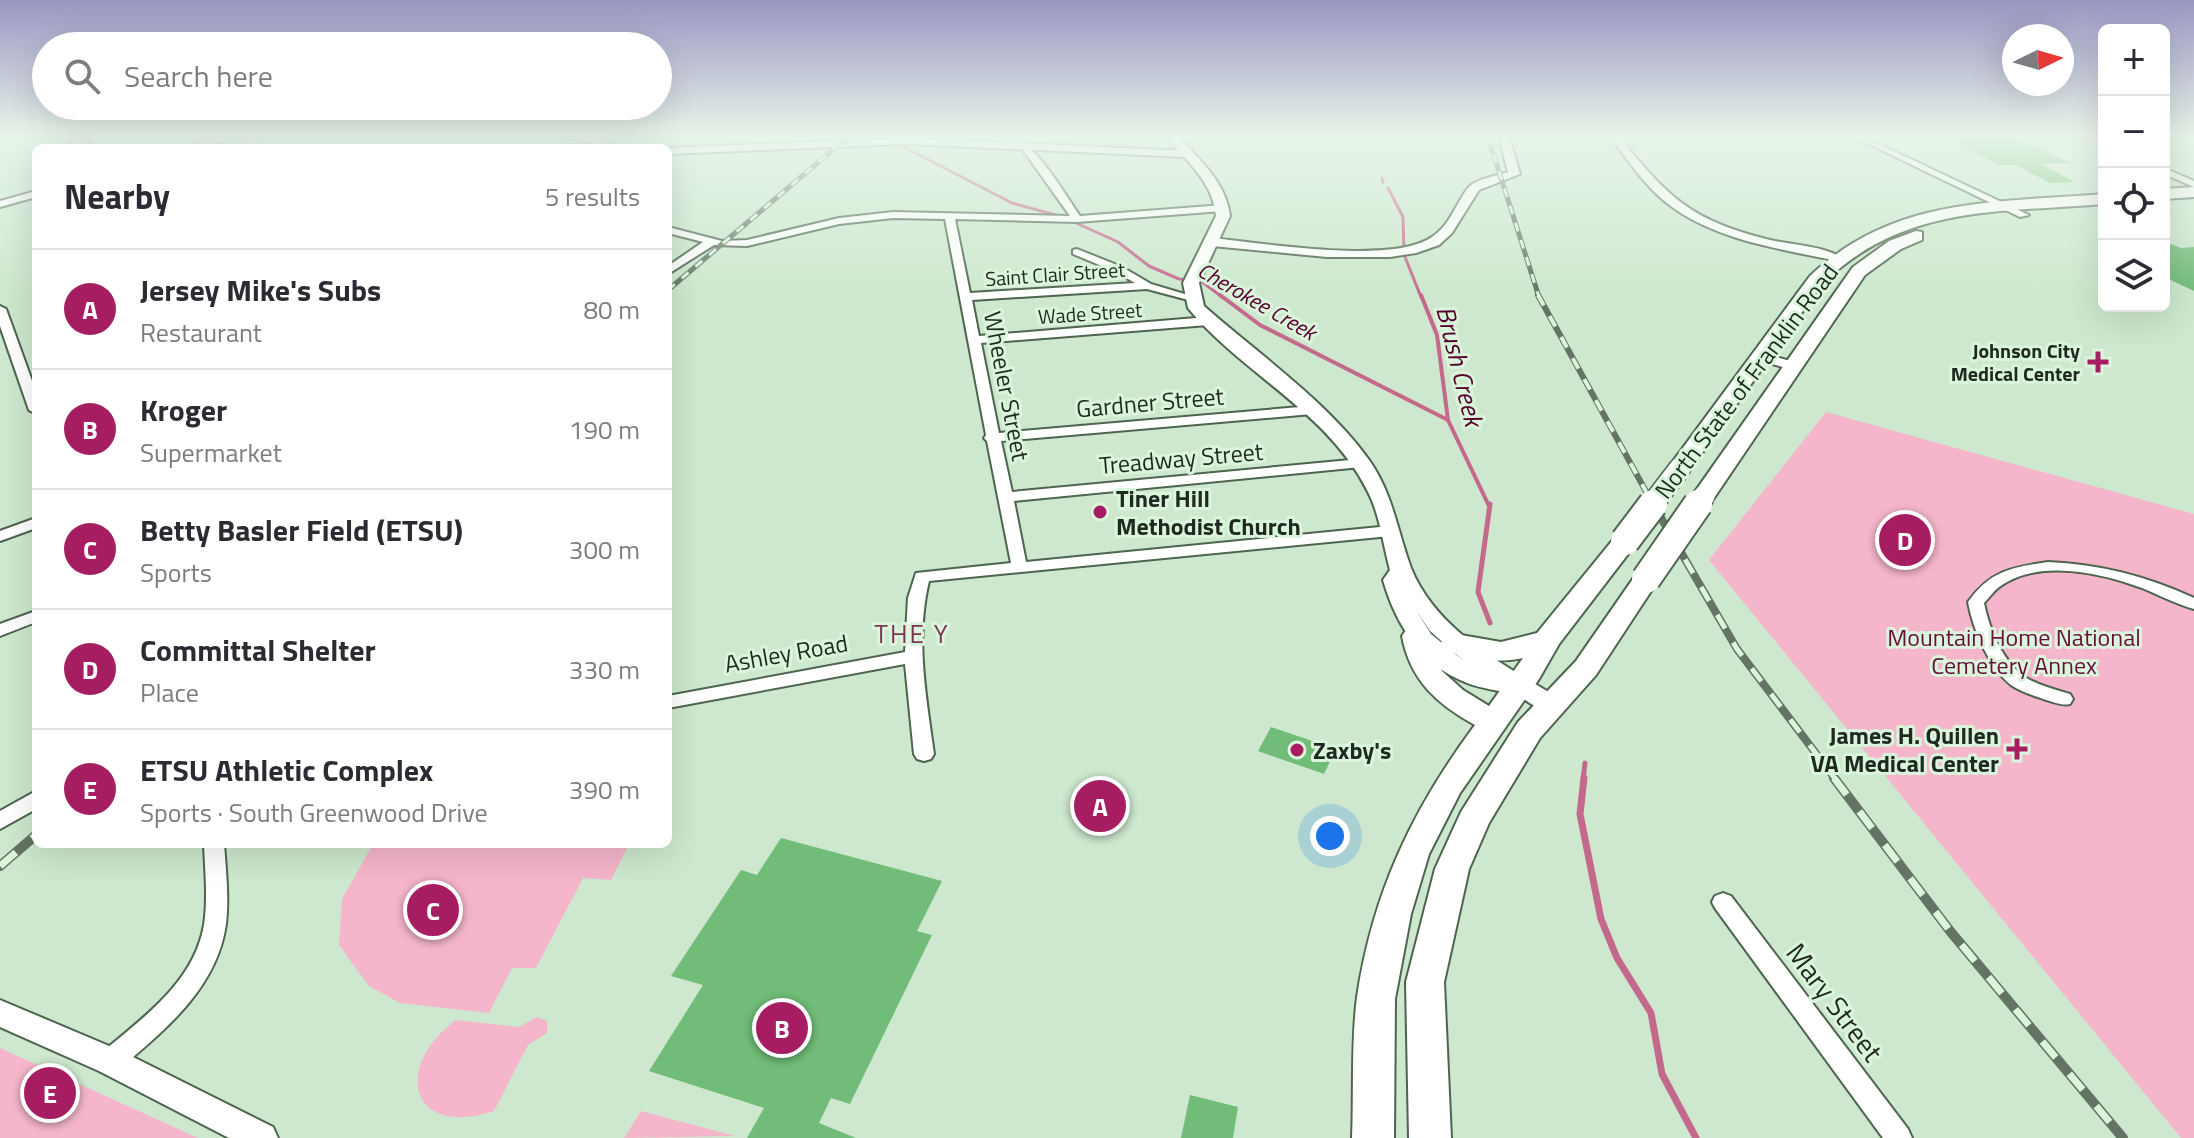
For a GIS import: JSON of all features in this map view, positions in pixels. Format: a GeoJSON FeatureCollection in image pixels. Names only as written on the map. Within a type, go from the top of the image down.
{"type":"FeatureCollection","features":[{"type":"Feature","properties":{"kind":"highway"},"geometry":{"type":"LineString","coordinates":[[2170,194],[2194,192]]}},
{"type":"Feature","properties":{"kind":"highway","name":"North State of Franklin Road"},"geometry":{"type":"LineString","coordinates":[[1534,696],[1547,640],[1680,468],[1816,280],[1837,258],[1860,243],[1916,221],[2003,206],[2098,199]]}},
{"type":"Feature","properties":{"kind":"highway"},"geometry":{"type":"LineString","coordinates":[[2170,203],[2194,201]]}},
{"type":"Feature","properties":{"kind":"highway","name":"North State of Franklin Road"},"geometry":{"type":"LineString","coordinates":[[1534,696],[1586,668],[1859,271],[1895,245],[1951,226],[2098,208]]}},
{"type":"Feature","properties":{"kind":"highway"},"geometry":{"type":"LineString","coordinates":[[1416,636],[1418,656],[1432,681],[1492,721]]}},
{"type":"Feature","properties":{"kind":"highway"},"geometry":{"type":"LineString","coordinates":[[1455,643],[1483,652],[1503,653],[1527,649],[1547,640]]}},
{"type":"Feature","properties":{"kind":"highway"},"geometry":{"type":"LineString","coordinates":[[1373,1138],[1376,999],[1401,886],[1412,854],[1447,786],[1492,721],[1534,696]]}},
{"type":"Feature","properties":{"kind":"highway"},"geometry":{"type":"LineString","coordinates":[[1430,1138],[1425,982],[1442,901],[1473,821],[1512,755],[1534,696]]}},
{"type":"Feature","properties":{"kind":"main road"},"geometry":{"type":"LineString","coordinates":[[1216,190],[1223,208],[1192,286],[1208,321],[1312,410],[1361,463],[1380,495],[1401,570],[1438,626],[1455,643],[1534,696]]}},
{"type":"Feature","properties":{"kind":"main road"},"geometry":{"type":"LineString","coordinates":[[1401,570],[1394,580],[1416,636],[1486,683],[1534,696]]}},
{"type":"Feature","properties":{"kind":"street"},"geometry":{"type":"LineString","coordinates":[[1052,190],[1070,219]]}},
{"type":"Feature","properties":{"kind":"street"},"geometry":{"type":"LineString","coordinates":[[1212,242],[1361,253],[1420,248],[1452,227],[1473,190]]}},
{"type":"Feature","properties":{"kind":"street"},"geometry":{"type":"LineString","coordinates":[[1658,190],[1685,211],[1716,226],[1837,258]]}},
{"type":"Feature","properties":{"kind":"street"},"geometry":{"type":"LineString","coordinates":[[1970,190],[2024,215]]}},
{"type":"Feature","properties":{"kind":"street"},"geometry":{"type":"LineString","coordinates":[[0,204],[32,195]]}},
{"type":"Feature","properties":{"kind":"street"},"geometry":{"type":"LineString","coordinates":[[672,231],[711,242],[747,243],[839,221],[893,215],[1070,219],[1223,208]]}},
{"type":"Feature","properties":{"kind":"street","name":"Wheeler Street"},"geometry":{"type":"LineString","coordinates":[[949,215],[991,438],[1019,565]]}},
{"type":"Feature","properties":{"kind":"street"},"geometry":{"type":"LineString","coordinates":[[672,268],[711,242]]}},
{"type":"Feature","properties":{"kind":"street"},"geometry":{"type":"LineString","coordinates":[[1077,252],[1118,269],[1147,286],[1192,286]]}},
{"type":"Feature","properties":{"kind":"street","name":"Saint Clair Street"},"geometry":{"type":"LineString","coordinates":[[966,297],[1147,286]]}},
{"type":"Feature","properties":{"kind":"street"},"geometry":{"type":"LineString","coordinates":[[0,309],[32,399]]}},
{"type":"Feature","properties":{"kind":"street","name":"Wade Street"},"geometry":{"type":"LineString","coordinates":[[974,340],[1208,321]]}},
{"type":"Feature","properties":{"kind":"street"},"geometry":{"type":"LineString","coordinates":[[1762,357],[1793,366]]}},
{"type":"Feature","properties":{"kind":"street","name":"Gardner Street"},"geometry":{"type":"LineString","coordinates":[[991,438],[1312,410]]}},
{"type":"Feature","properties":{"kind":"street","name":"Treadway Street"},"geometry":{"type":"LineString","coordinates":[[1004,497],[1361,463]]}},
{"type":"Feature","properties":{"kind":"street"},"geometry":{"type":"LineString","coordinates":[[0,536],[32,524]]}},
{"type":"Feature","properties":{"kind":"street"},"geometry":{"type":"LineString","coordinates":[[924,754],[914,656],[916,593],[922,577],[1019,565],[1390,531]]}},
{"type":"Feature","properties":{"kind":"street"},"geometry":{"type":"LineString","coordinates":[[2064,699],[2017,680],[1985,632],[1978,618],[1976,602],[1993,580],[2028,567],[2084,570],[2154,587],[2194,604]]}},
{"type":"Feature","properties":{"kind":"street"},"geometry":{"type":"LineString","coordinates":[[0,630],[32,618]]}},
{"type":"Feature","properties":{"kind":"street","name":"Ashley Road"},"geometry":{"type":"LineString","coordinates":[[672,701],[914,656]]}},
{"type":"Feature","properties":{"kind":"street"},"geometry":{"type":"LineString","coordinates":[[0,821],[32,801]]}},
{"type":"Feature","properties":{"kind":"street"},"geometry":{"type":"LineString","coordinates":[[110,1061],[156,1022],[200,966],[212,940],[216,916],[214,848]]}},
{"type":"Feature","properties":{"kind":"street","name":"Mary Street"},"geometry":{"type":"LineString","coordinates":[[1723,902],[1899,1138]]}},
{"type":"Feature","properties":{"kind":"street"},"geometry":{"type":"LineString","coordinates":[[0,1013],[110,1061],[257,1137]]}},
{"type":"Feature","properties":{"kind":"green space","name":"Mountain Home National Cemetery Annex"},"geometry":{"type":"Polygon","coordinates":[[[1826,412],[2194,514],[2194,1138],[2181,1138],[1709,560],[1826,412]]]}},
{"type":"Feature","properties":{"kind":"green space"},"geometry":{"type":"Polygon","coordinates":[[[371,848],[627,848],[611,880],[583,878],[536,968],[512,968],[489,1013],[400,1003],[369,986],[339,945],[342,899],[371,848]]]}},
{"type":"Feature","properties":{"kind":"green space"},"geometry":{"type":"Polygon","coordinates":[[[537,1017],[547,1021],[547,1033],[528,1045],[494,1111],[466,1117],[445,1115],[429,1108],[420,1095],[418,1079],[422,1061],[433,1042],[455,1020],[519,1027],[537,1017]]]}},
{"type":"Feature","properties":{"kind":"green space"},"geometry":{"type":"Polygon","coordinates":[[[0,1048],[198,1138],[0,1138],[0,1048]]]}},
{"type":"Feature","properties":{"kind":"green space"},"geometry":{"type":"Polygon","coordinates":[[[641,1111],[735,1136],[624,1138],[641,1111]]]}},
{"type":"Feature","properties":{"kind":"building"},"geometry":{"type":"Polygon","coordinates":[[[2170,243],[2181,248],[2194,247],[2194,291],[2170,280],[2170,243]]]}},
{"type":"Feature","properties":{"kind":"building"},"geometry":{"type":"Polygon","coordinates":[[[1898,530],[1923,542],[1912,550],[1886,538],[1898,530]]]}},
{"type":"Feature","properties":{"kind":"building","name":"Zaxby's"},"geometry":{"type":"Polygon","coordinates":[[[1271,727],[1336,749],[1324,774],[1258,751],[1271,727]]]}},
{"type":"Feature","properties":{"kind":"building"},"geometry":{"type":"Polygon","coordinates":[[[781,838],[942,881],[917,931],[932,935],[850,1104],[831,1098],[819,1123],[856,1138],[747,1138],[764,1108],[649,1071],[703,985],[671,976],[741,870],[757,875],[781,838]]]}},
{"type":"Feature","properties":{"kind":"building"},"geometry":{"type":"Polygon","coordinates":[[[1190,1095],[1238,1107],[1233,1138],[1181,1138],[1190,1095]]]}},
{"type":"Feature","properties":{"kind":"waterway","name":"Cherokee Creek"},"geometry":{"type":"LineString","coordinates":[[987,190],[1012,203],[1063,217],[1118,242],[1149,266],[1179,279],[1201,281],[1222,297]]}},
{"type":"Feature","properties":{"kind":"waterway","name":"Brush Creek"},"geometry":{"type":"LineString","coordinates":[[1389,190],[1403,217],[1404,249]]}},
{"type":"Feature","properties":{"kind":"waterway","name":"Brush Creek"},"geometry":{"type":"LineString","coordinates":[[1405,257],[1421,297]]}},
{"type":"Feature","properties":{"kind":"waterway","name":"Cherokee Creek"},"geometry":{"type":"LineString","coordinates":[[1220,295],[1260,325],[1448,420]]}},
{"type":"Feature","properties":{"kind":"waterway","name":"Brush Creek"},"geometry":{"type":"LineString","coordinates":[[1421,295],[1437,335],[1448,420]]}},
{"type":"Feature","properties":{"kind":"waterway","name":"Brush Creek"},"geometry":{"type":"LineString","coordinates":[[1448,420],[1489,506]]}},
{"type":"Feature","properties":{"kind":"waterway","name":"Brush Creek"},"geometry":{"type":"LineString","coordinates":[[1490,504],[1478,592],[1490,623]]}},
{"type":"Feature","properties":{"kind":"waterway","name":"Brush Creek"},"geometry":{"type":"LineString","coordinates":[[1583,780],[1585,763]]}},
{"type":"Feature","properties":{"kind":"waterway","name":"Brush Creek"},"geometry":{"type":"LineString","coordinates":[[1584,778],[1580,814],[1601,919],[1617,958],[1651,1013],[1662,1074],[1696,1138]]}},
{"type":"Feature","properties":{"kind":"railway"},"geometry":{"type":"LineString","coordinates":[[672,287],[786,190]]}},
{"type":"Feature","properties":{"kind":"railway"},"geometry":{"type":"LineString","coordinates":[[1505,190],[1539,297]]}},
{"type":"Feature","properties":{"kind":"railway"},"geometry":{"type":"LineString","coordinates":[[1539,297],[1654,506]]}},
{"type":"Feature","properties":{"kind":"railway"},"geometry":{"type":"LineString","coordinates":[[1653,504],[1737,649],[1836,780]]}},
{"type":"Feature","properties":{"kind":"railway"},"geometry":{"type":"LineString","coordinates":[[1834,778],[1950,931],[2123,1138]]}},
{"type":"Feature","properties":{"kind":"railway"},"geometry":{"type":"LineString","coordinates":[[0,866],[32,838]]}},
{"type":"Feature","properties":{"kind":"place","name":"Johnson City Medical Center"},"geometry":{"type":"Point","coordinates":[2098,362]}},
{"type":"Feature","properties":{"kind":"place","name":"Tiner Hill Methodist Church"},"geometry":{"type":"Point","coordinates":[1100,512]}},
{"type":"Feature","properties":{"kind":"place","name":"Committal Shelter"},"geometry":{"type":"Point","coordinates":[1905,540]}},
{"type":"Feature","properties":{"kind":"place","name":"James H. Quillen VA Medical Center"},"geometry":{"type":"Point","coordinates":[2017,749]}},
{"type":"Feature","properties":{"kind":"place","name":"Zaxby's"},"geometry":{"type":"Point","coordinates":[1297,750]}},
{"type":"Feature","properties":{"kind":"place","name":"Jersey Mike's Subs"},"geometry":{"type":"Point","coordinates":[1100,806]}},
{"type":"Feature","properties":{"kind":"place","name":"Betty Basler Field (ETSU)"},"geometry":{"type":"Point","coordinates":[433,910]}},
{"type":"Feature","properties":{"kind":"place","name":"Kroger"},"geometry":{"type":"Point","coordinates":[782,1028]}},
{"type":"Feature","properties":{"kind":"place","name":"ETSU Athletic Complex"},"geometry":{"type":"Point","coordinates":[50,1093]}},
{"type":"Feature","properties":{"kind":"district","name":"THE Y"},"geometry":{"type":"Point","coordinates":[912,633]}}]}
